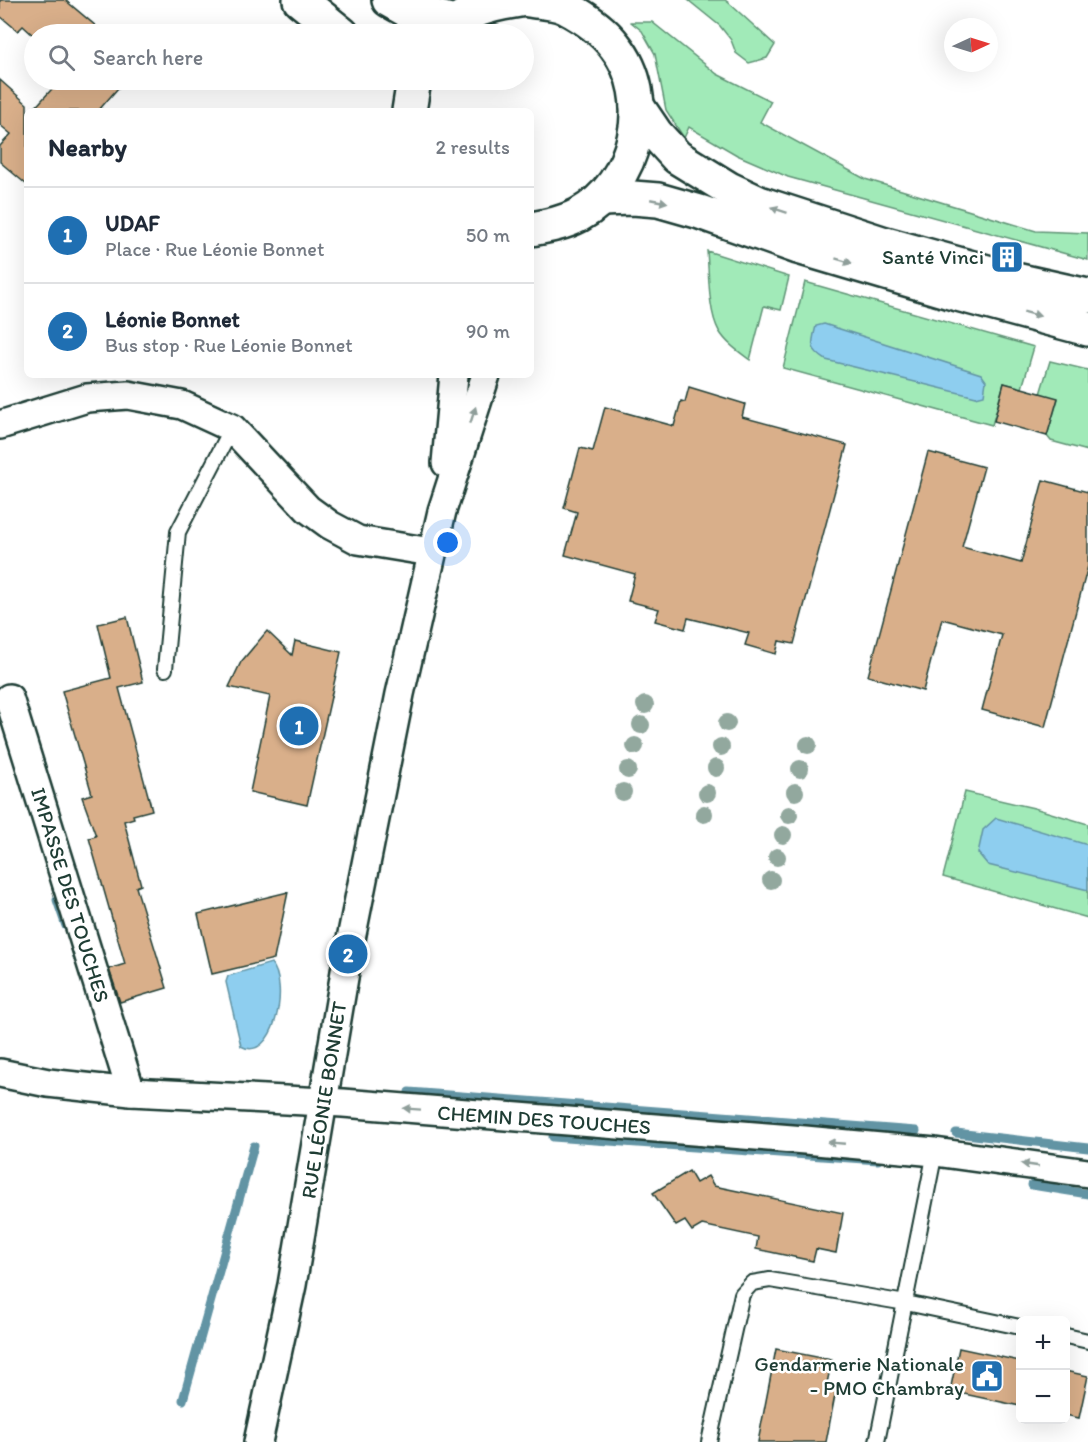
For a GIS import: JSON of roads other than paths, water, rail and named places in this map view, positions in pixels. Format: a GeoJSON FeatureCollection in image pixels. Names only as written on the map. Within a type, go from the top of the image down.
{"type":"FeatureCollection","features":[{"type":"Feature","properties":{"kind":"street"},"geometry":{"type":"LineString","coordinates":[[300,0],[330,24]]}},
{"type":"Feature","properties":{"kind":"street"},"geometry":{"type":"LineString","coordinates":[[389,0],[439,24]]}},
{"type":"Feature","properties":{"kind":"street"},"geometry":{"type":"LineString","coordinates":[[455,24],[488,5],[520,0]]}},
{"type":"Feature","properties":{"kind":"street"},"geometry":{"type":"LineString","coordinates":[[529,0],[562,6],[595,25],[617,48],[631,76],[637,106],[635,140],[622,172],[601,199],[580,214],[556,225],[534,229]]}},
{"type":"Feature","properties":{"kind":"street"},"geometry":{"type":"LineString","coordinates":[[637,106],[656,134],[677,157],[729,189],[759,203],[882,243],[1016,280],[1088,296]]}},
{"type":"Feature","properties":{"kind":"street"},"geometry":{"type":"LineString","coordinates":[[601,199],[658,200],[700,212],[798,247],[950,292],[1088,329]]}},
{"type":"Feature","properties":{"kind":"street","name":"RUE LÉONIE BONNET"},"geometry":{"type":"LineString","coordinates":[[441,511],[454,378]]}},
{"type":"Feature","properties":{"kind":"street","name":"RUE LÉONIE BONNET"},"geometry":{"type":"LineString","coordinates":[[258,1442],[292,1285],[348,954],[398,705],[441,511],[485,378]]}},
{"type":"Feature","properties":{"kind":"street"},"geometry":{"type":"LineString","coordinates":[[0,425],[87,398],[128,395],[182,405],[232,428],[308,509],[330,525],[358,540],[431,552]]}},
{"type":"Feature","properties":{"kind":"street","name":"IMPASSE DES TOUCHES"},"geometry":{"type":"LineString","coordinates":[[9,698],[131,1092]]}},
{"type":"Feature","properties":{"kind":"street","name":"CHEMIN DES TOUCHES"},"geometry":{"type":"LineString","coordinates":[[0,1073],[48,1083],[131,1092],[323,1103],[781,1138],[935,1152],[1088,1173]]}},
{"type":"Feature","properties":{"kind":"lane"},"geometry":{"type":"LineString","coordinates":[[165,669],[178,532],[232,428]]}},
{"type":"Feature","properties":{"kind":"lane"},"geometry":{"type":"LineString","coordinates":[[877,1442],[935,1152]]}},
{"type":"Feature","properties":{"kind":"lane"},"geometry":{"type":"LineString","coordinates":[[709,1442],[742,1294],[752,1283],[770,1280],[906,1303],[1016,1326]]}},
{"type":"Feature","properties":{"kind":"lane"},"geometry":{"type":"LineString","coordinates":[[1070,1337],[1088,1341]]}},
{"type":"Feature","properties":{"kind":"water"},"geometry":{"type":"Polygon","coordinates":[[[824,324],[981,374],[986,381],[984,395],[976,397],[826,360],[817,353],[812,342],[816,326],[824,324]]]}},
{"type":"Feature","properties":{"kind":"water"},"geometry":{"type":"Polygon","coordinates":[[[996,818],[1088,845],[1088,890],[988,865],[978,853],[983,830],[996,818]]]}},
{"type":"Feature","properties":{"kind":"water"},"geometry":{"type":"Polygon","coordinates":[[[271,963],[277,974],[279,988],[276,1020],[262,1044],[252,1049],[241,1046],[226,982],[228,976],[271,963]]]}},
{"type":"Feature","properties":{"kind":"waterway"},"geometry":{"type":"LineString","coordinates":[[57,900],[66,926]]}},
{"type":"Feature","properties":{"kind":"waterway"},"geometry":{"type":"LineString","coordinates":[[409,1092],[916,1131]]}},
{"type":"Feature","properties":{"kind":"waterway"},"geometry":{"type":"LineString","coordinates":[[956,1133],[1088,1148]]}},
{"type":"Feature","properties":{"kind":"waterway"},"geometry":{"type":"LineString","coordinates":[[553,1137],[878,1160]]}},
{"type":"Feature","properties":{"kind":"waterway"},"geometry":{"type":"LineString","coordinates":[[183,1400],[254,1146]]}},
{"type":"Feature","properties":{"kind":"waterway"},"geometry":{"type":"LineString","coordinates":[[1032,1185],[1088,1194]]}},
{"type":"Feature","properties":{"kind":"place","name":"Santé Vinci"},"geometry":{"type":"Point","coordinates":[1007,257]}},
{"type":"Feature","properties":{"kind":"place","name":"UDAF"},"geometry":{"type":"Point","coordinates":[299,726]}},
{"type":"Feature","properties":{"kind":"place","name":"Léonie Bonnet"},"geometry":{"type":"Point","coordinates":[348,954]}},
{"type":"Feature","properties":{"kind":"place","name":"Gendarmerie Nationale - PMO Chambray"},"geometry":{"type":"Point","coordinates":[987,1376]}}]}
